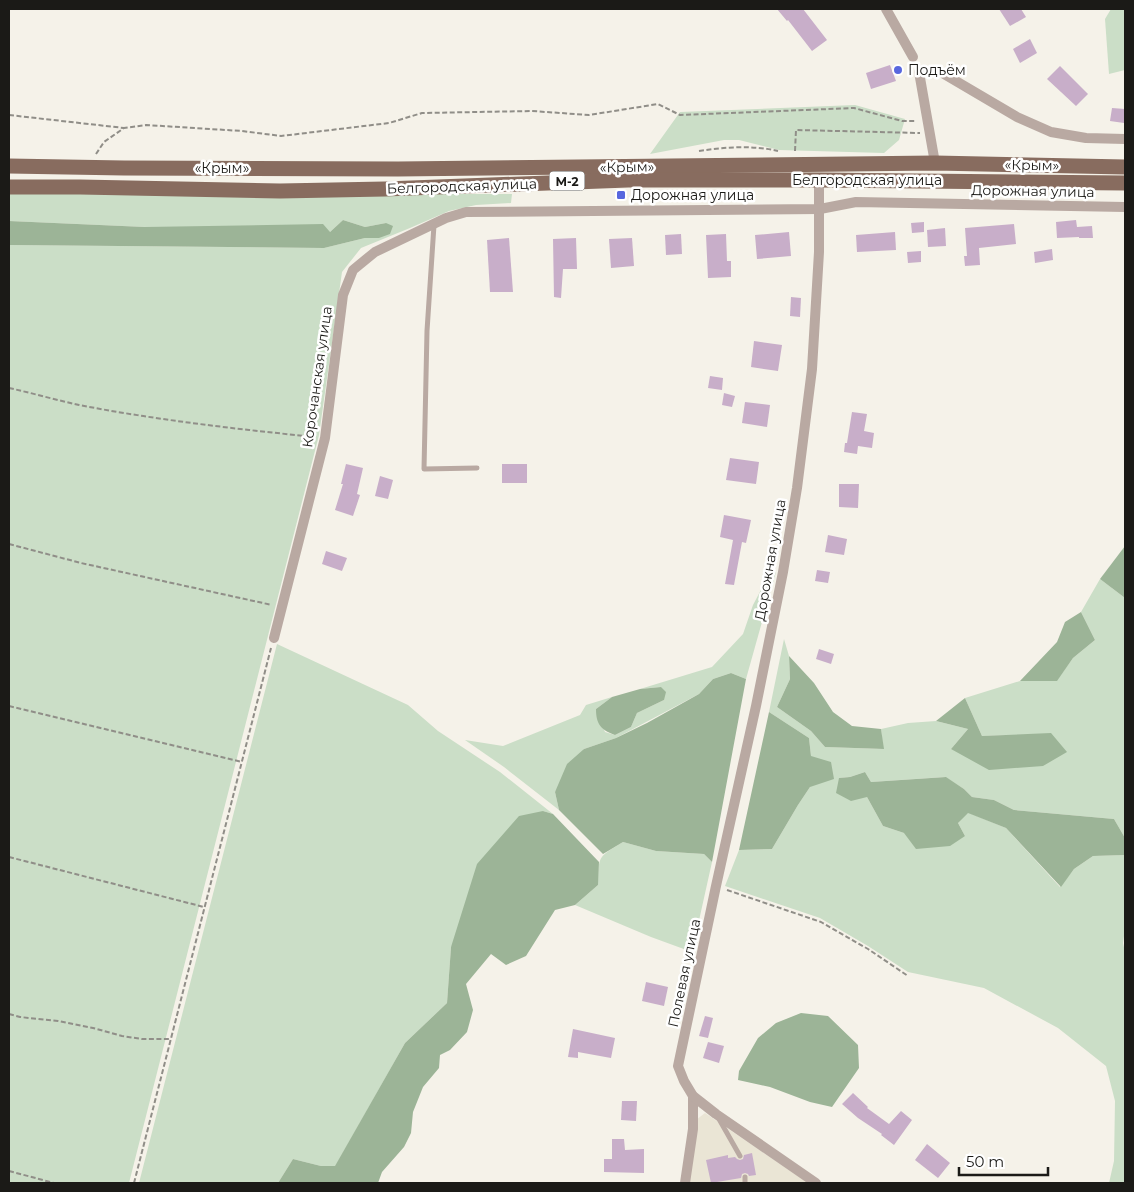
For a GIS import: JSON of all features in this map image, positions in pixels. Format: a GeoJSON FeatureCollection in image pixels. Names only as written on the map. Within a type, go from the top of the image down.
{"type":"FeatureCollection","features":[{"type":"Feature","properties":{"kind":"main road","name":"«Крым»"},"geometry":{"type":"LineString","coordinates":[[9,166],[398,169],[935,163],[1125,167]]}},
{"type":"Feature","properties":{"kind":"main road"},"geometry":{"type":"LineString","coordinates":[[80,187],[83,167]]}},
{"type":"Feature","properties":{"kind":"main road","name":"Белгородская улица"},"geometry":{"type":"LineString","coordinates":[[9,187],[280,191],[628,180],[1125,183]]}},
{"type":"Feature","properties":{"kind":"street"},"geometry":{"type":"LineString","coordinates":[[886,9],[913,57]]}},
{"type":"Feature","properties":{"kind":"street"},"geometry":{"type":"LineString","coordinates":[[919,72],[935,163]]}},
{"type":"Feature","properties":{"kind":"street"},"geometry":{"type":"LineString","coordinates":[[944,74],[1017,116],[1052,132],[1086,138],[1125,139]]}},
{"type":"Feature","properties":{"kind":"street","name":"Дорожная улица"},"geometry":{"type":"LineString","coordinates":[[756,706],[783,572],[797,488],[812,369],[819,252],[820,180]]}},
{"type":"Feature","properties":{"kind":"street","name":"Дорожная улица"},"geometry":{"type":"LineString","coordinates":[[434,224],[466,212],[820,209],[856,202],[1125,207]]}},
{"type":"Feature","properties":{"kind":"street","name":"Корочанская улица"},"geometry":{"type":"LineString","coordinates":[[274,638],[325,438],[343,295],[353,270],[375,252],[434,224]]}},
{"type":"Feature","properties":{"kind":"street","name":"Полевая улица"},"geometry":{"type":"LineString","coordinates":[[756,706],[678,1066],[693,1096],[816,1183]]}},
{"type":"Feature","properties":{"kind":"street"},"geometry":{"type":"LineString","coordinates":[[685,1183],[693,1128],[693,1096]]}},
{"type":"Feature","properties":{"kind":"lane"},"geometry":{"type":"LineString","coordinates":[[434,224],[427,330],[424,469],[477,468]]}},
{"type":"Feature","properties":{"kind":"lane"},"geometry":{"type":"LineString","coordinates":[[716,1114],[740,1156]]}},
{"type":"Feature","properties":{"kind":"path"},"geometry":{"type":"LineString","coordinates":[[9,115],[124,128],[146,125],[242,131],[282,136],[389,123],[422,113],[532,111],[589,115],[658,104],[680,115],[854,108],[902,121],[928,120]]}},
{"type":"Feature","properties":{"kind":"path"},"geometry":{"type":"LineString","coordinates":[[83,167],[104,142],[124,128]]}},
{"type":"Feature","properties":{"kind":"path"},"geometry":{"type":"LineString","coordinates":[[796,130],[930,133]]}},
{"type":"Feature","properties":{"kind":"path"},"geometry":{"type":"LineString","coordinates":[[9,388],[78,404],[139,415],[218,427],[325,438]]}},
{"type":"Feature","properties":{"kind":"path"},"geometry":{"type":"LineString","coordinates":[[9,544],[81,563],[282,607]]}},
{"type":"Feature","properties":{"kind":"path"},"geometry":{"type":"LineString","coordinates":[[134,1183],[274,638]]}},
{"type":"Feature","properties":{"kind":"path"},"geometry":{"type":"LineString","coordinates":[[9,706],[242,762]]}},
{"type":"Feature","properties":{"kind":"path"},"geometry":{"type":"LineString","coordinates":[[9,857],[204,908]]}},
{"type":"Feature","properties":{"kind":"path"},"geometry":{"type":"LineString","coordinates":[[716,886],[821,922],[868,949],[908,976]]}},
{"type":"Feature","properties":{"kind":"path"},"geometry":{"type":"LineString","coordinates":[[9,1014],[58,1021],[122,1036],[142,1039],[171,1039]]}},
{"type":"Feature","properties":{"kind":"path"},"geometry":{"type":"LineString","coordinates":[[9,1171],[54,1183]]}},
{"type":"Feature","properties":{"kind":"shaded area"},"geometry":{"type":"Polygon","coordinates":[[[705,1113],[808,1183],[688,1183],[696,1120],[705,1113]]]}},
{"type":"Feature","properties":{"kind":"green space"},"geometry":{"type":"Polygon","coordinates":[[[1111,9],[1125,9],[1125,70],[1109,74],[1105,19],[1111,9]]]}},
{"type":"Feature","properties":{"kind":"green space"},"geometry":{"type":"Polygon","coordinates":[[[855,105],[905,119],[899,140],[884,153],[779,150],[739,140],[724,140],[650,154],[680,112],[855,105]]]}},
{"type":"Feature","properties":{"kind":"green space"},"geometry":{"type":"Polygon","coordinates":[[[9,194],[512,194],[511,203],[476,205],[449,211],[361,248],[342,272],[319,435],[129,1183],[9,1183],[9,245],[324,248],[365,238],[379,238],[386,223],[365,227],[343,220],[330,232],[9,221],[9,194]]]}},
{"type":"Feature","properties":{"kind":"green space"},"geometry":{"type":"Polygon","coordinates":[[[343,220],[365,227],[386,223],[393,226],[390,234],[379,238],[365,238],[324,248],[9,245],[9,221],[145,227],[323,224],[330,232],[343,220]]]}},
{"type":"Feature","properties":{"kind":"green space"},"geometry":{"type":"Polygon","coordinates":[[[1125,546],[1125,598],[1100,579],[1125,546]]]}},
{"type":"Feature","properties":{"kind":"green space"},"geometry":{"type":"Polygon","coordinates":[[[776,572],[746,679],[731,673],[713,679],[699,694],[616,738],[584,749],[555,792],[559,810],[504,767],[465,740],[503,746],[580,715],[586,705],[612,697],[596,709],[605,732],[615,735],[631,727],[637,713],[664,700],[661,687],[640,689],[712,667],[743,634],[753,605],[763,586],[776,572]]]}},
{"type":"Feature","properties":{"kind":"green space"},"geometry":{"type":"Polygon","coordinates":[[[1100,579],[1125,598],[1125,838],[1114,819],[1014,810],[994,800],[972,797],[964,789],[945,777],[871,782],[865,772],[839,778],[867,797],[883,826],[904,833],[965,836],[958,823],[967,812],[1006,828],[1060,887],[1074,869],[1093,856],[1125,855],[1125,929],[1123,943],[1125,952],[1125,1183],[1109,1183],[1114,1161],[1115,1101],[1106,1066],[1058,1028],[984,988],[908,972],[820,918],[725,886],[739,850],[772,849],[810,787],[811,756],[809,738],[769,712],[784,639],[789,656],[790,679],[777,707],[811,731],[825,747],[883,749],[881,729],[908,723],[936,721],[968,729],[951,749],[1051,734],[982,736],[965,698],[1020,681],[1057,680],[1073,658],[1095,640],[1081,612],[1100,579]]]}},
{"type":"Feature","properties":{"kind":"green space"},"geometry":{"type":"Polygon","coordinates":[[[1081,612],[1095,640],[1073,658],[1057,681],[1020,681],[1057,642],[1065,622],[1081,612]]]}},
{"type":"Feature","properties":{"kind":"green space"},"geometry":{"type":"Polygon","coordinates":[[[277,644],[408,705],[438,731],[500,772],[553,814],[543,811],[451,947],[447,1003],[405,1043],[335,1167],[321,1166],[293,1159],[278,1183],[139,1183],[277,644]]]}},
{"type":"Feature","properties":{"kind":"green space"},"geometry":{"type":"Polygon","coordinates":[[[789,656],[814,683],[833,712],[852,726],[881,729],[884,749],[825,747],[811,731],[777,707],[790,679],[789,656]]]}},
{"type":"Feature","properties":{"kind":"green space"},"geometry":{"type":"Polygon","coordinates":[[[731,673],[746,679],[712,862],[704,854],[656,851],[623,842],[603,854],[559,810],[555,792],[567,764],[584,749],[616,738],[647,723],[699,694],[713,679],[731,673]]]}},
{"type":"Feature","properties":{"kind":"green space"},"geometry":{"type":"Polygon","coordinates":[[[661,687],[666,692],[664,700],[637,713],[631,727],[615,735],[600,726],[596,709],[612,697],[640,689],[661,687]]]}},
{"type":"Feature","properties":{"kind":"green space"},"geometry":{"type":"Polygon","coordinates":[[[965,698],[982,736],[1051,733],[1067,752],[1043,766],[989,770],[951,749],[968,729],[936,721],[965,698]]]}},
{"type":"Feature","properties":{"kind":"green space"},"geometry":{"type":"Polygon","coordinates":[[[769,712],[809,738],[811,756],[831,762],[834,779],[810,787],[772,849],[739,850],[769,712]]]}},
{"type":"Feature","properties":{"kind":"green space"},"geometry":{"type":"Polygon","coordinates":[[[865,772],[871,782],[946,777],[972,797],[994,800],[1014,810],[1114,819],[1125,838],[1125,855],[1093,856],[1074,869],[1061,887],[1006,828],[968,813],[958,823],[965,836],[950,846],[916,849],[904,833],[883,826],[867,797],[851,801],[836,793],[839,778],[865,772]]]}},
{"type":"Feature","properties":{"kind":"green space"},"geometry":{"type":"Polygon","coordinates":[[[543,811],[553,814],[599,862],[598,885],[575,905],[555,910],[526,956],[506,965],[491,954],[466,984],[473,1010],[467,1032],[450,1050],[440,1055],[439,1068],[423,1087],[413,1112],[411,1133],[404,1147],[382,1172],[378,1183],[278,1183],[293,1159],[321,1166],[335,1166],[405,1043],[447,1003],[451,947],[477,864],[519,816],[543,811]]]}},
{"type":"Feature","properties":{"kind":"green space"},"geometry":{"type":"Polygon","coordinates":[[[623,842],[656,851],[704,854],[712,862],[692,952],[575,905],[598,885],[599,862],[601,858],[608,851],[623,842]]]}},
{"type":"Feature","properties":{"kind":"green space"},"geometry":{"type":"Polygon","coordinates":[[[801,1013],[828,1016],[858,1045],[859,1068],[832,1107],[810,1102],[770,1087],[738,1080],[739,1071],[758,1038],[776,1023],[801,1013]]]}},
{"type":"Feature","properties":{"kind":"building"},"geometry":{"type":"Polygon","coordinates":[[[777,9],[803,9],[827,40],[812,51],[777,9]]]}},
{"type":"Feature","properties":{"kind":"building"},"geometry":{"type":"Polygon","coordinates":[[[999,9],[1021,9],[1026,17],[1010,26],[999,9]]]}},
{"type":"Feature","properties":{"kind":"building"},"geometry":{"type":"Polygon","coordinates":[[[1030,39],[1037,53],[1020,63],[1013,49],[1030,39]]]}},
{"type":"Feature","properties":{"kind":"building"},"geometry":{"type":"Polygon","coordinates":[[[890,65],[896,81],[871,89],[866,73],[890,65]]]}},
{"type":"Feature","properties":{"kind":"building"},"geometry":{"type":"Polygon","coordinates":[[[1060,66],[1088,94],[1076,106],[1047,79],[1060,66]]]}},
{"type":"Feature","properties":{"kind":"building"},"geometry":{"type":"Polygon","coordinates":[[[1112,108],[1125,109],[1124,123],[1110,121],[1112,108]]]}},
{"type":"Feature","properties":{"kind":"building"},"geometry":{"type":"Polygon","coordinates":[[[1076,220],[1077,227],[1092,226],[1093,238],[1057,238],[1056,222],[1076,220]]]}},
{"type":"Feature","properties":{"kind":"building"},"geometry":{"type":"Polygon","coordinates":[[[924,222],[924,232],[912,233],[911,223],[924,222]]]}},
{"type":"Feature","properties":{"kind":"building"},"geometry":{"type":"Polygon","coordinates":[[[1014,224],[1016,244],[979,248],[980,265],[965,266],[964,256],[967,256],[965,228],[1014,224]]]}},
{"type":"Feature","properties":{"kind":"building"},"geometry":{"type":"Polygon","coordinates":[[[945,228],[946,246],[928,247],[927,230],[945,228]]]}},
{"type":"Feature","properties":{"kind":"building"},"geometry":{"type":"Polygon","coordinates":[[[789,232],[791,256],[757,259],[755,235],[789,232]]]}},
{"type":"Feature","properties":{"kind":"building"},"geometry":{"type":"Polygon","coordinates":[[[895,232],[896,250],[857,252],[856,235],[895,232]]]}},
{"type":"Feature","properties":{"kind":"building"},"geometry":{"type":"Polygon","coordinates":[[[681,234],[682,254],[666,255],[665,235],[681,234]]]}},
{"type":"Feature","properties":{"kind":"building"},"geometry":{"type":"Polygon","coordinates":[[[726,234],[727,261],[731,261],[731,277],[708,278],[706,235],[726,234]]]}},
{"type":"Feature","properties":{"kind":"building"},"geometry":{"type":"Polygon","coordinates":[[[509,238],[513,292],[490,292],[487,240],[509,238]]]}},
{"type":"Feature","properties":{"kind":"building"},"geometry":{"type":"Polygon","coordinates":[[[576,238],[577,269],[563,269],[561,298],[554,297],[553,239],[576,238]]]}},
{"type":"Feature","properties":{"kind":"building"},"geometry":{"type":"Polygon","coordinates":[[[632,238],[634,266],[611,268],[609,239],[632,238]]]}},
{"type":"Feature","properties":{"kind":"building"},"geometry":{"type":"Polygon","coordinates":[[[1052,249],[1053,260],[1035,263],[1034,252],[1052,249]]]}},
{"type":"Feature","properties":{"kind":"building"},"geometry":{"type":"Polygon","coordinates":[[[921,251],[921,262],[908,263],[907,252],[921,251]]]}},
{"type":"Feature","properties":{"kind":"building"},"geometry":{"type":"Polygon","coordinates":[[[791,297],[801,298],[800,317],[790,316],[791,297]]]}},
{"type":"Feature","properties":{"kind":"building"},"geometry":{"type":"Polygon","coordinates":[[[754,341],[782,345],[778,371],[751,367],[754,341]]]}},
{"type":"Feature","properties":{"kind":"building"},"geometry":{"type":"Polygon","coordinates":[[[710,376],[723,378],[722,390],[708,388],[710,376]]]}},
{"type":"Feature","properties":{"kind":"building"},"geometry":{"type":"Polygon","coordinates":[[[724,393],[735,396],[732,407],[722,405],[724,393]]]}},
{"type":"Feature","properties":{"kind":"building"},"geometry":{"type":"Polygon","coordinates":[[[745,402],[770,405],[767,427],[742,423],[745,402]]]}},
{"type":"Feature","properties":{"kind":"building"},"geometry":{"type":"Polygon","coordinates":[[[852,412],[867,414],[864,431],[874,433],[872,448],[858,446],[857,454],[844,452],[852,412]]]}},
{"type":"Feature","properties":{"kind":"building"},"geometry":{"type":"Polygon","coordinates":[[[730,458],[759,462],[756,484],[726,480],[730,458]]]}},
{"type":"Feature","properties":{"kind":"building"},"geometry":{"type":"Polygon","coordinates":[[[346,464],[363,468],[357,494],[360,495],[353,516],[335,510],[343,484],[341,484],[346,464]]]}},
{"type":"Feature","properties":{"kind":"building"},"geometry":{"type":"Polygon","coordinates":[[[502,464],[527,464],[527,483],[502,483],[502,464]]]}},
{"type":"Feature","properties":{"kind":"building"},"geometry":{"type":"Polygon","coordinates":[[[380,476],[393,480],[388,499],[375,496],[380,476]]]}},
{"type":"Feature","properties":{"kind":"building"},"geometry":{"type":"Polygon","coordinates":[[[839,484],[859,484],[858,508],[839,507],[839,484]]]}},
{"type":"Feature","properties":{"kind":"building"},"geometry":{"type":"Polygon","coordinates":[[[724,515],[751,520],[746,543],[742,542],[734,585],[725,584],[733,540],[720,537],[724,515]]]}},
{"type":"Feature","properties":{"kind":"building"},"geometry":{"type":"Polygon","coordinates":[[[828,535],[847,539],[844,555],[825,552],[828,535]]]}},
{"type":"Feature","properties":{"kind":"building"},"geometry":{"type":"Polygon","coordinates":[[[326,551],[347,558],[342,571],[322,564],[326,551]]]}},
{"type":"Feature","properties":{"kind":"building"},"geometry":{"type":"Polygon","coordinates":[[[817,570],[830,572],[828,583],[815,581],[817,570]]]}},
{"type":"Feature","properties":{"kind":"building"},"geometry":{"type":"Polygon","coordinates":[[[819,649],[834,654],[831,664],[816,659],[819,649]]]}},
{"type":"Feature","properties":{"kind":"building"},"geometry":{"type":"Polygon","coordinates":[[[646,982],[668,987],[664,1006],[642,1001],[646,982]]]}},
{"type":"Feature","properties":{"kind":"building"},"geometry":{"type":"Polygon","coordinates":[[[705,1016],[713,1018],[708,1038],[699,1036],[705,1016]]]}},
{"type":"Feature","properties":{"kind":"building"},"geometry":{"type":"Polygon","coordinates":[[[573,1029],[615,1038],[611,1058],[578,1052],[578,1058],[568,1057],[573,1029]]]}},
{"type":"Feature","properties":{"kind":"building"},"geometry":{"type":"Polygon","coordinates":[[[708,1042],[724,1046],[719,1063],[703,1058],[708,1042]]]}},
{"type":"Feature","properties":{"kind":"building"},"geometry":{"type":"Polygon","coordinates":[[[853,1093],[867,1108],[889,1124],[901,1111],[912,1120],[894,1145],[842,1104],[853,1093]]]}},
{"type":"Feature","properties":{"kind":"building"},"geometry":{"type":"Polygon","coordinates":[[[622,1101],[637,1101],[636,1121],[621,1120],[622,1101]]]}},
{"type":"Feature","properties":{"kind":"building"},"geometry":{"type":"Polygon","coordinates":[[[612,1139],[624,1139],[625,1150],[644,1149],[644,1173],[604,1172],[604,1159],[612,1159],[612,1139]]]}},
{"type":"Feature","properties":{"kind":"building"},"geometry":{"type":"Polygon","coordinates":[[[927,1144],[950,1163],[938,1178],[915,1160],[927,1144]]]}},
{"type":"Feature","properties":{"kind":"building"},"geometry":{"type":"Polygon","coordinates":[[[752,1153],[756,1175],[749,1176],[745,1173],[742,1174],[741,1178],[711,1183],[706,1160],[728,1155],[728,1158],[735,1157],[740,1160],[743,1159],[744,1155],[752,1153]]]}},
{"type":"Feature","properties":{"kind":"place","name":"Подъём"},"geometry":{"type":"Point","coordinates":[898,70]}},
{"type":"Feature","properties":{"kind":"place","name":"Дорожная улица"},"geometry":{"type":"Point","coordinates":[621,195]}}]}
